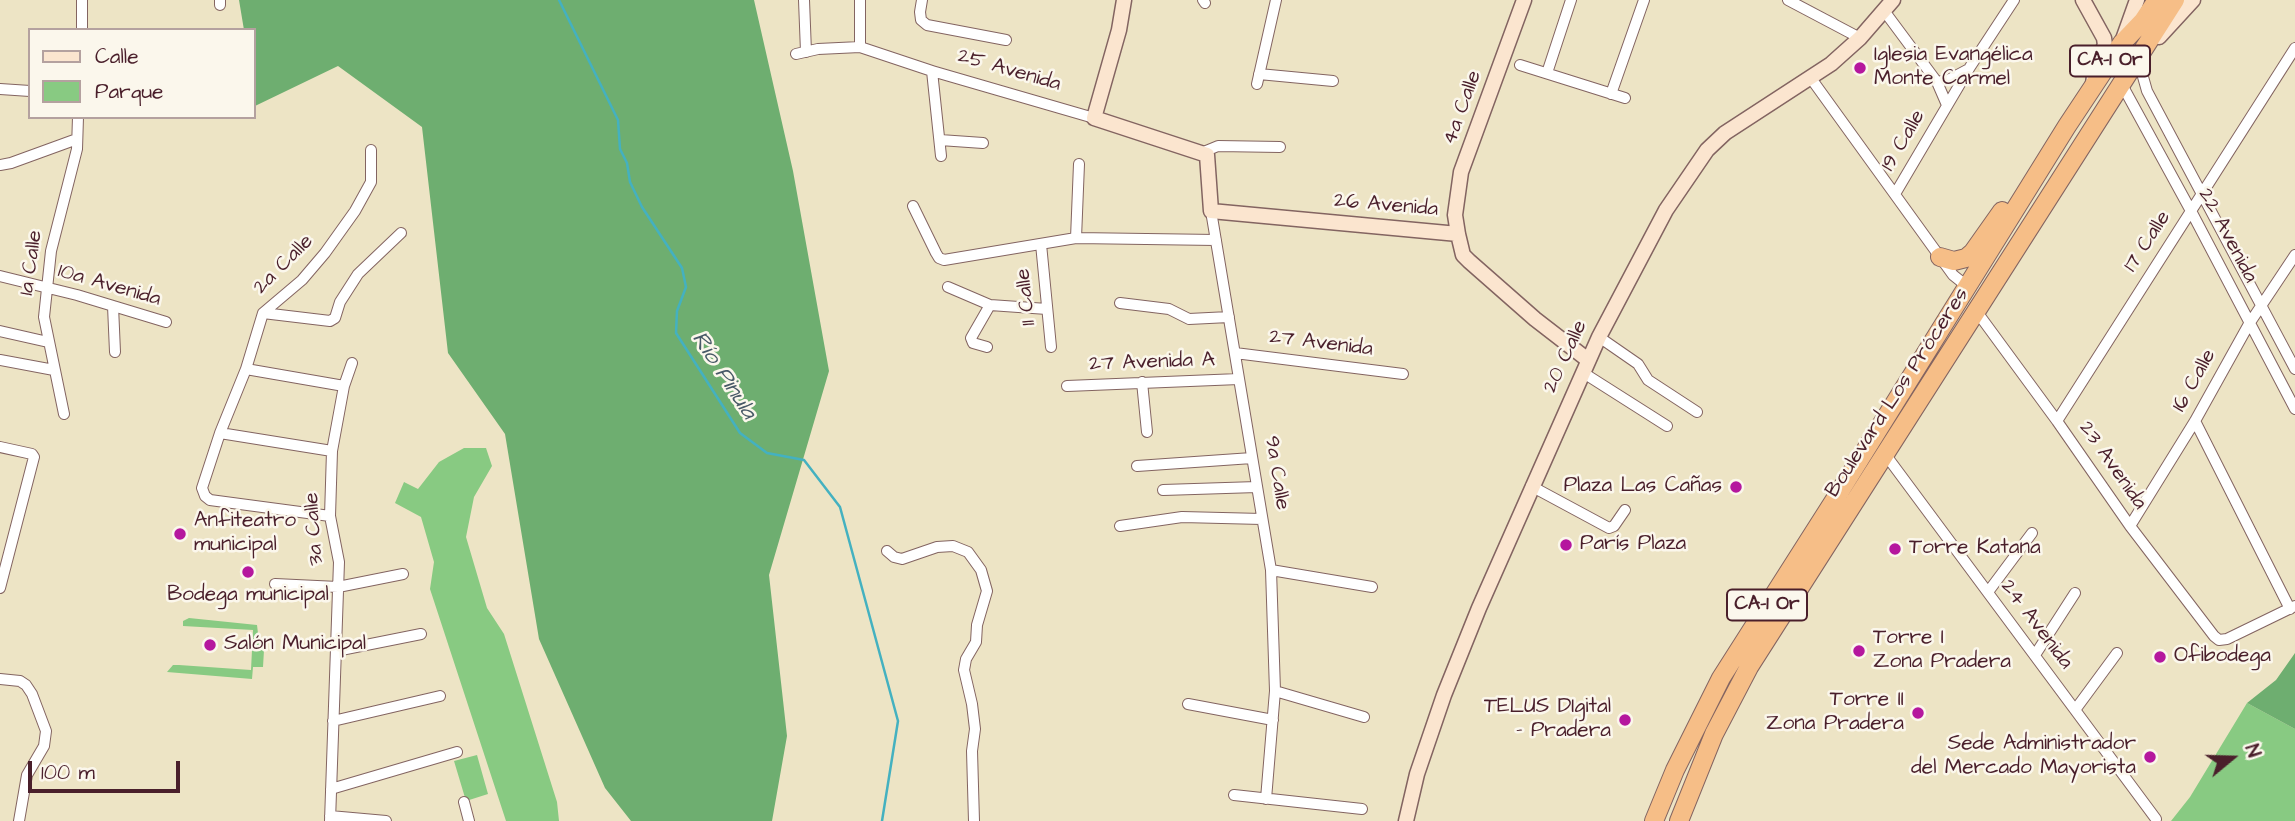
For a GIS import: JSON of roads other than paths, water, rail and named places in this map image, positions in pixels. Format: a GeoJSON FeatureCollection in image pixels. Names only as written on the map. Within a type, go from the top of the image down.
{"type":"FeatureCollection","features":[{"type":"Feature","properties":{"kind":"highway"},"geometry":{"type":"LineString","coordinates":[[2122,43],[2147,0]]}},
{"type":"Feature","properties":{"kind":"highway","name":"Boulevard Los Próceres"},"geometry":{"type":"LineString","coordinates":[[1654,821],[1675,769],[1721,678],[2067,126],[2122,43],[2143,21],[2157,0]]}},
{"type":"Feature","properties":{"kind":"highway","name":"Boulevard Los Próceres"},"geometry":{"type":"LineString","coordinates":[[1679,821],[1725,708],[1749,667],[2175,0]]}},
{"type":"Feature","properties":{"kind":"highway"},"geometry":{"type":"LineString","coordinates":[[2140,55],[2159,37],[2184,0]]}},
{"type":"Feature","properties":{"kind":"highway"},"geometry":{"type":"LineString","coordinates":[[1940,257],[1960,261],[1973,252],[2052,134],[2067,126]]}},
{"type":"Feature","properties":{"kind":"street"},"geometry":{"type":"LineString","coordinates":[[82,0],[82,28]]}},
{"type":"Feature","properties":{"kind":"street","name":"25 Avenida"},"geometry":{"type":"LineString","coordinates":[[803,0],[801,53],[860,47],[1204,154]]}},
{"type":"Feature","properties":{"kind":"street"},"geometry":{"type":"LineString","coordinates":[[860,0],[860,47]]}},
{"type":"Feature","properties":{"kind":"street"},"geometry":{"type":"LineString","coordinates":[[922,0],[919,12],[927,25],[1006,40]]}},
{"type":"Feature","properties":{"kind":"street"},"geometry":{"type":"LineString","coordinates":[[1094,118],[1119,30],[1124,0]]}},
{"type":"Feature","properties":{"kind":"street"},"geometry":{"type":"LineString","coordinates":[[1276,0],[1258,79],[1333,81]]}},
{"type":"Feature","properties":{"kind":"street","name":"4a Calle"},"geometry":{"type":"LineString","coordinates":[[1458,234],[1455,215],[1461,172],[1524,0]]}},
{"type":"Feature","properties":{"kind":"street"},"geometry":{"type":"LineString","coordinates":[[1547,73],[1571,0]]}},
{"type":"Feature","properties":{"kind":"street"},"geometry":{"type":"LineString","coordinates":[[1611,94],[1644,0]]}},
{"type":"Feature","properties":{"kind":"street"},"geometry":{"type":"LineString","coordinates":[[1788,0],[1860,38]]}},
{"type":"Feature","properties":{"kind":"street","name":"19 Calle"},"geometry":{"type":"LineString","coordinates":[[1895,194],[1970,67],[2014,0]]}},
{"type":"Feature","properties":{"kind":"street"},"geometry":{"type":"LineString","coordinates":[[2083,0],[2104,38],[2105,45],[2095,66],[2092,89]]}},
{"type":"Feature","properties":{"kind":"street","name":"Boulevard Los Próceres"},"geometry":{"type":"LineString","coordinates":[[2122,43],[2137,0]]}},
{"type":"Feature","properties":{"kind":"street"},"geometry":{"type":"LineString","coordinates":[[2159,37],[2193,0]]}},
{"type":"Feature","properties":{"kind":"street"},"geometry":{"type":"LineString","coordinates":[[1889,6],[1937,82],[1947,105]]}},
{"type":"Feature","properties":{"kind":"street","name":"20 Calle"},"geometry":{"type":"LineString","coordinates":[[1406,821],[1417,774],[1444,695],[1531,486],[1599,337],[1666,210],[1707,150],[1725,133],[1830,64],[1860,38],[1889,6]]}},
{"type":"Feature","properties":{"kind":"street","name":"17 Calle"},"geometry":{"type":"LineString","coordinates":[[2057,421],[2295,48]]}},
{"type":"Feature","properties":{"kind":"street","name":"22 Avenida"},"geometry":{"type":"LineString","coordinates":[[2140,55],[2147,91],[2295,369]]}},
{"type":"Feature","properties":{"kind":"street"},"geometry":{"type":"LineString","coordinates":[[1520,65],[1625,98]]}},
{"type":"Feature","properties":{"kind":"street"},"geometry":{"type":"LineString","coordinates":[[1937,82],[1960,75],[1970,67]]}},
{"type":"Feature","properties":{"kind":"street"},"geometry":{"type":"LineString","coordinates":[[932,71],[941,156]]}},
{"type":"Feature","properties":{"kind":"street"},"geometry":{"type":"LineString","coordinates":[[1810,77],[1952,275],[1968,287]]}},
{"type":"Feature","properties":{"kind":"street","name":"22 Avenida"},"geometry":{"type":"LineString","coordinates":[[2121,83],[2295,409]]}},
{"type":"Feature","properties":{"kind":"street"},"geometry":{"type":"LineString","coordinates":[[0,89],[28,91]]}},
{"type":"Feature","properties":{"kind":"street","name":"1a Calle"},"geometry":{"type":"LineString","coordinates":[[64,414],[44,317],[55,230],[77,139],[78,119]]}},
{"type":"Feature","properties":{"kind":"street"},"geometry":{"type":"LineString","coordinates":[[0,165],[77,139]]}},
{"type":"Feature","properties":{"kind":"street"},"geometry":{"type":"LineString","coordinates":[[940,140],[983,143]]}},
{"type":"Feature","properties":{"kind":"street"},"geometry":{"type":"LineString","coordinates":[[1204,154],[1218,146],[1280,148]]}},
{"type":"Feature","properties":{"kind":"street","name":"2a Calle"},"geometry":{"type":"LineString","coordinates":[[330,516],[210,500],[202,491],[202,485],[246,369],[263,313],[302,280],[355,211],[371,182],[372,150]]}},
{"type":"Feature","properties":{"kind":"street","name":"9a Calle"},"geometry":{"type":"LineString","coordinates":[[1204,154],[1211,211],[1271,570],[1275,691],[1266,799]]}},
{"type":"Feature","properties":{"kind":"street"},"geometry":{"type":"LineString","coordinates":[[1076,238],[1079,164]]}},
{"type":"Feature","properties":{"kind":"street"},"geometry":{"type":"LineString","coordinates":[[913,206],[936,253],[944,260],[975,249],[1041,244],[1076,238],[1216,240]]}},
{"type":"Feature","properties":{"kind":"street","name":"26 Avenida"},"geometry":{"type":"LineString","coordinates":[[1211,211],[1458,234],[1464,255],[1469,261],[1585,366]]}},
{"type":"Feature","properties":{"kind":"street"},"geometry":{"type":"LineString","coordinates":[[263,313],[330,321],[335,317],[340,302],[358,274],[401,233]]}},
{"type":"Feature","properties":{"kind":"street","name":"11 Calle"},"geometry":{"type":"LineString","coordinates":[[1041,244],[1051,347]]}},
{"type":"Feature","properties":{"kind":"street","name":"16 Calle"},"geometry":{"type":"LineString","coordinates":[[2130,526],[2195,421],[2249,324],[2295,255]]}},
{"type":"Feature","properties":{"kind":"street","name":"10a Avenida"},"geometry":{"type":"LineString","coordinates":[[0,276],[166,322]]}},
{"type":"Feature","properties":{"kind":"street"},"geometry":{"type":"LineString","coordinates":[[948,287],[990,305],[1047,309]]}},
{"type":"Feature","properties":{"kind":"street"},"geometry":{"type":"LineString","coordinates":[[1120,303],[1169,309],[1189,319],[1229,317]]}},
{"type":"Feature","properties":{"kind":"street"},"geometry":{"type":"LineString","coordinates":[[987,347],[973,343],[971,338],[990,305]]}},
{"type":"Feature","properties":{"kind":"street"},"geometry":{"type":"LineString","coordinates":[[113,306],[115,352]]}},
{"type":"Feature","properties":{"kind":"street","name":"23 Avenida"},"geometry":{"type":"LineString","coordinates":[[1977,312],[2130,526],[2214,636],[2219,640],[2227,639],[2293,608]]}},
{"type":"Feature","properties":{"kind":"street"},"geometry":{"type":"LineString","coordinates":[[0,331],[48,342]]}},
{"type":"Feature","properties":{"kind":"street"},"geometry":{"type":"LineString","coordinates":[[1599,337],[1638,364],[1648,380],[1697,412]]}},
{"type":"Feature","properties":{"kind":"street","name":"27 Avenida"},"geometry":{"type":"LineString","coordinates":[[1235,353],[1403,374]]}},
{"type":"Feature","properties":{"kind":"street"},"geometry":{"type":"LineString","coordinates":[[0,360],[54,370]]}},
{"type":"Feature","properties":{"kind":"street","name":"3a Calle"},"geometry":{"type":"LineString","coordinates":[[330,819],[338,587],[338,562],[330,516],[332,450],[344,386],[352,363]]}},
{"type":"Feature","properties":{"kind":"street"},"geometry":{"type":"LineString","coordinates":[[1585,366],[1667,426]]}},
{"type":"Feature","properties":{"kind":"street"},"geometry":{"type":"LineString","coordinates":[[246,369],[344,386]]}},
{"type":"Feature","properties":{"kind":"street","name":"27 Avenida A"},"geometry":{"type":"LineString","coordinates":[[1067,386],[1239,379]]}},
{"type":"Feature","properties":{"kind":"street"},"geometry":{"type":"LineString","coordinates":[[1143,382],[1147,432]]}},
{"type":"Feature","properties":{"kind":"street"},"geometry":{"type":"LineString","coordinates":[[2195,421],[2293,608]]}},
{"type":"Feature","properties":{"kind":"street"},"geometry":{"type":"LineString","coordinates":[[220,433],[332,450]]}},
{"type":"Feature","properties":{"kind":"street"},"geometry":{"type":"LineString","coordinates":[[0,447],[32,454],[34,457],[0,588]]}},
{"type":"Feature","properties":{"kind":"street","name":"24 Avenida"},"geometry":{"type":"LineString","coordinates":[[1885,454],[2155,819]]}},
{"type":"Feature","properties":{"kind":"street"},"geometry":{"type":"LineString","coordinates":[[1137,466],[1252,458]]}},
{"type":"Feature","properties":{"kind":"street"},"geometry":{"type":"LineString","coordinates":[[1531,486],[1609,528],[1614,526],[1625,510]]}},
{"type":"Feature","properties":{"kind":"street"},"geometry":{"type":"LineString","coordinates":[[1163,490],[1257,487]]}},
{"type":"Feature","properties":{"kind":"street"},"geometry":{"type":"LineString","coordinates":[[1120,526],[1182,517],[1262,519]]}},
{"type":"Feature","properties":{"kind":"street"},"geometry":{"type":"LineString","coordinates":[[1988,592],[2032,533]]}},
{"type":"Feature","properties":{"kind":"street"},"geometry":{"type":"LineString","coordinates":[[887,551],[902,559],[937,547],[953,546],[968,552],[981,570],[987,591],[977,625],[976,642],[966,659],[964,670],[975,729],[972,751],[974,821]]}},
{"type":"Feature","properties":{"kind":"street"},"geometry":{"type":"LineString","coordinates":[[1271,570],[1372,586]]}},
{"type":"Feature","properties":{"kind":"street"},"geometry":{"type":"LineString","coordinates":[[275,584],[338,587],[403,574]]}},
{"type":"Feature","properties":{"kind":"street"},"geometry":{"type":"LineString","coordinates":[[2035,655],[2075,593]]}},
{"type":"Feature","properties":{"kind":"street"},"geometry":{"type":"LineString","coordinates":[[336,651],[421,634]]}},
{"type":"Feature","properties":{"kind":"street"},"geometry":{"type":"LineString","coordinates":[[2075,710],[2117,653]]}},
{"type":"Feature","properties":{"kind":"street"},"geometry":{"type":"LineString","coordinates":[[0,679],[20,681],[26,685],[46,732],[44,746],[27,775],[19,821]]}},
{"type":"Feature","properties":{"kind":"street"},"geometry":{"type":"LineString","coordinates":[[1275,691],[1364,717]]}},
{"type":"Feature","properties":{"kind":"street"},"geometry":{"type":"LineString","coordinates":[[333,721],[440,696]]}},
{"type":"Feature","properties":{"kind":"street"},"geometry":{"type":"LineString","coordinates":[[1188,704],[1273,720]]}},
{"type":"Feature","properties":{"kind":"street"},"geometry":{"type":"LineString","coordinates":[[331,789],[457,752]]}},
{"type":"Feature","properties":{"kind":"street"},"geometry":{"type":"LineString","coordinates":[[1234,795],[1362,809]]}},
{"type":"Feature","properties":{"kind":"street"},"geometry":{"type":"LineString","coordinates":[[464,802],[469,821]]}},
{"type":"Feature","properties":{"kind":"street"},"geometry":{"type":"LineString","coordinates":[[330,819],[386,821]]}},
{"type":"Feature","properties":{"kind":"waterway","name":"Río Pinula"},"geometry":{"type":"LineString","coordinates":[[559,0],[618,120],[620,149],[627,163],[630,182],[642,207],[682,268],[686,287],[677,311],[676,333],[740,433],[767,453],[804,460],[840,507],[898,721],[882,821]]}},
{"type":"Feature","properties":{"kind":"place","name":"Iglesia Evangélica Monte Carmel"},"geometry":{"type":"Point","coordinates":[1860,68]}},
{"type":"Feature","properties":{"kind":"place","name":"Plaza Las Cañas"},"geometry":{"type":"Point","coordinates":[1736,487]}},
{"type":"Feature","properties":{"kind":"place","name":"Anfiteatro municipal"},"geometry":{"type":"Point","coordinates":[180,534]}},
{"type":"Feature","properties":{"kind":"place","name":"París Plaza"},"geometry":{"type":"Point","coordinates":[1566,545]}},
{"type":"Feature","properties":{"kind":"place","name":"Torre Katana"},"geometry":{"type":"Point","coordinates":[1895,549]}},
{"type":"Feature","properties":{"kind":"place","name":"Bodega municipal"},"geometry":{"type":"Point","coordinates":[248,572]}},
{"type":"Feature","properties":{"kind":"place","name":"Salón Municipal"},"geometry":{"type":"Point","coordinates":[210,645]}},
{"type":"Feature","properties":{"kind":"place","name":"Torre I Zona Pradera"},"geometry":{"type":"Point","coordinates":[1859,651]}},
{"type":"Feature","properties":{"kind":"place","name":"Ofibodega"},"geometry":{"type":"Point","coordinates":[2160,657]}},
{"type":"Feature","properties":{"kind":"place","name":"Torre II Zona Pradera"},"geometry":{"type":"Point","coordinates":[1918,713]}},
{"type":"Feature","properties":{"kind":"place","name":"TELUS DIgital - Pradera"},"geometry":{"type":"Point","coordinates":[1625,720]}},
{"type":"Feature","properties":{"kind":"place","name":"Sede Administrador del Mercado Mayorista"},"geometry":{"type":"Point","coordinates":[2150,757]}}]}
